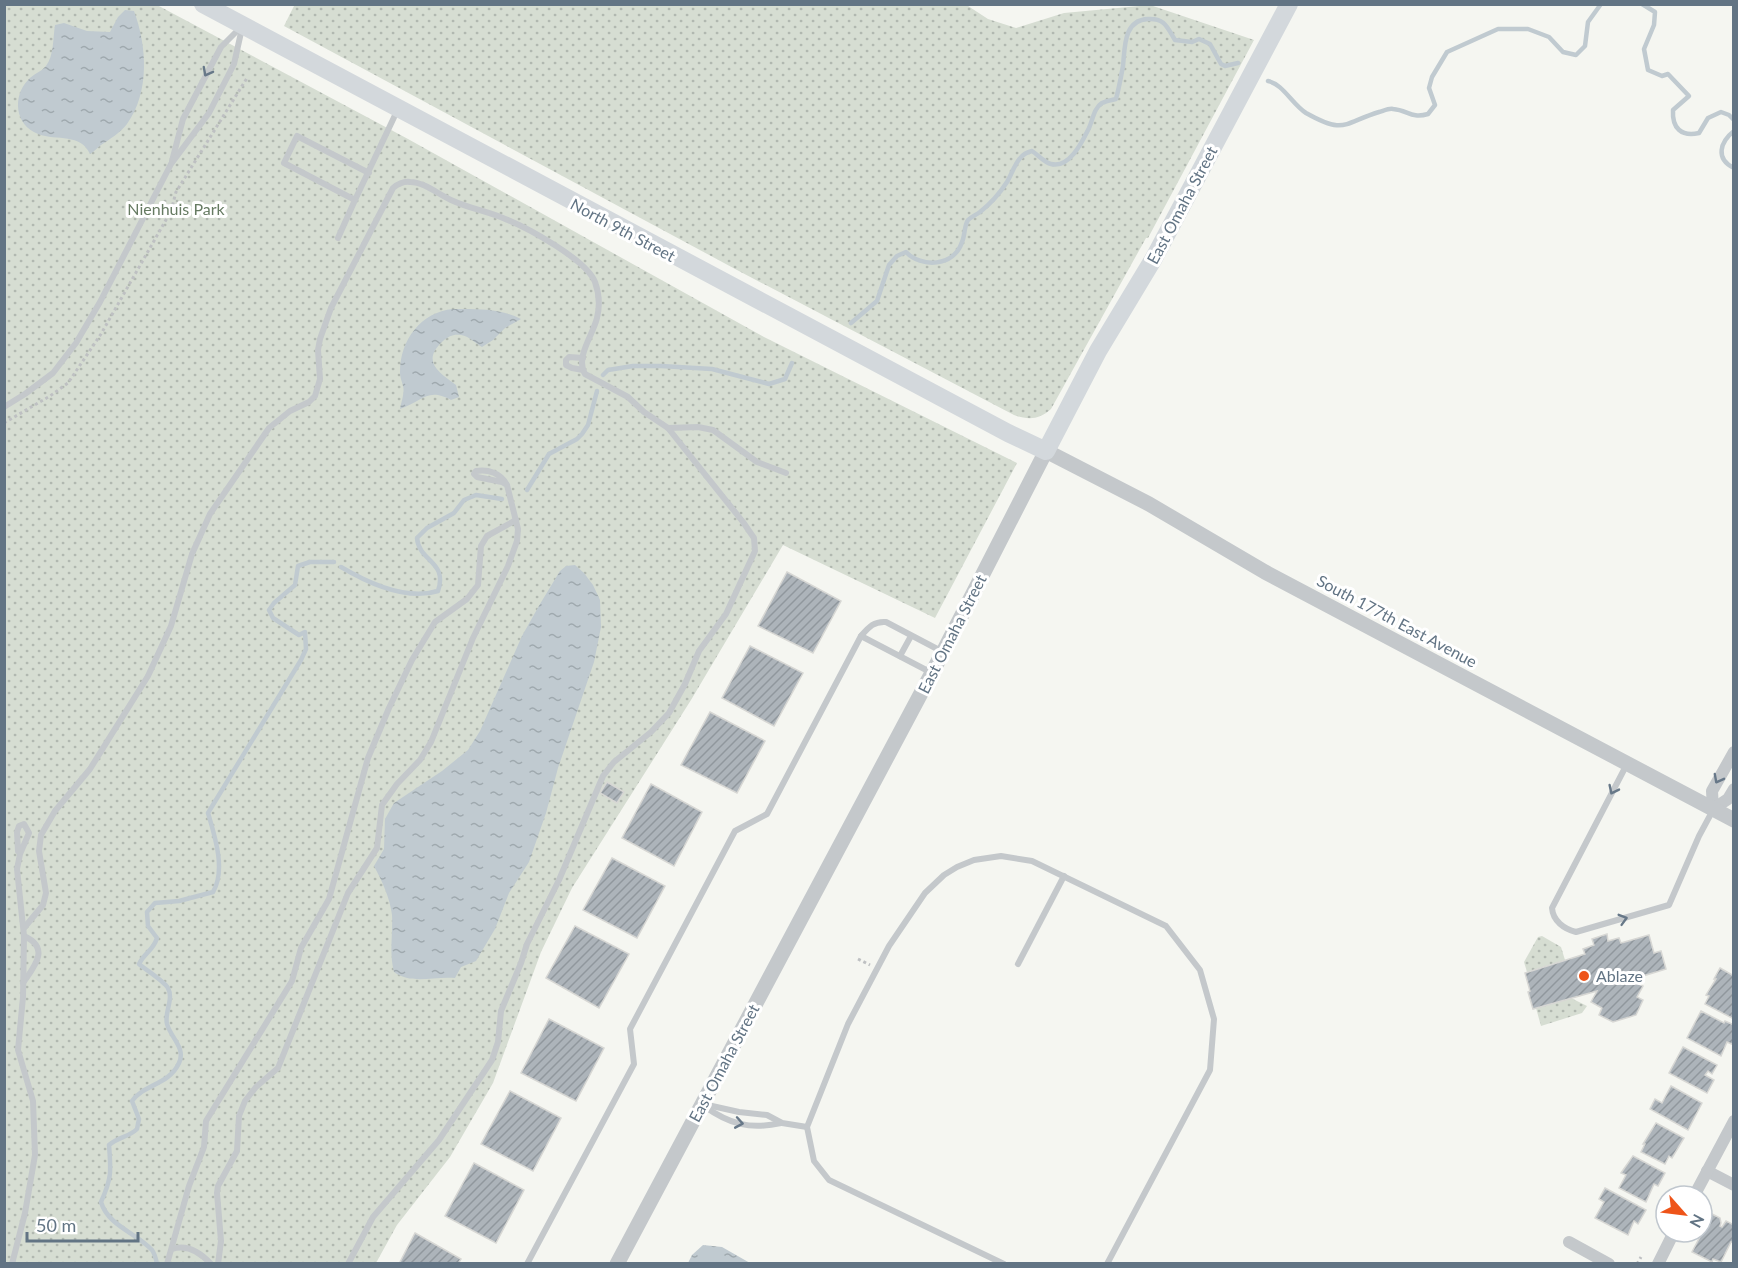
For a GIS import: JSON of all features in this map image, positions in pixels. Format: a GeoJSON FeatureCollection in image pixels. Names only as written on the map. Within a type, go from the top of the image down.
{"type":"FeatureCollection","features":[{"type":"Feature","properties":{"kind":"main road","name":"North 9th Street"},"geometry":{"type":"LineString","coordinates":[[203,4],[398,110],[977,417],[1046,451]]}},
{"type":"Feature","properties":{"kind":"main road","name":"East Omaha Street"},"geometry":{"type":"LineString","coordinates":[[1046,451],[1098,351],[1154,258],[1289,4]]}},
{"type":"Feature","properties":{"kind":"street","name":"East Omaha Street"},"geometry":{"type":"LineString","coordinates":[[617,1263],[932,673],[1046,451]]}},
{"type":"Feature","properties":{"kind":"street","name":"South 177th East Avenue"},"geometry":{"type":"LineString","coordinates":[[1046,451],[1149,504],[1265,572],[1734,820]]}},
{"type":"Feature","properties":{"kind":"street"},"geometry":{"type":"LineString","coordinates":[[1713,809],[1712,791],[1732,756]]}},
{"type":"Feature","properties":{"kind":"street"},"geometry":{"type":"LineString","coordinates":[[1713,809],[1728,799],[1734,789]]}},
{"type":"Feature","properties":{"kind":"street"},"geometry":{"type":"LineString","coordinates":[[1700,1184],[1734,1121]]}},
{"type":"Feature","properties":{"kind":"street"},"geometry":{"type":"LineString","coordinates":[[1707,1171],[1734,1185]]}},
{"type":"Feature","properties":{"kind":"street"},"geometry":{"type":"LineString","coordinates":[[1569,1242],[1609,1263]]}},
{"type":"Feature","properties":{"kind":"street"},"geometry":{"type":"LineString","coordinates":[[1658,1263],[1668,1244]]}},
{"type":"Feature","properties":{"kind":"lane"},"geometry":{"type":"LineString","coordinates":[[171,164],[183,119],[221,47],[242,26]]}},
{"type":"Feature","properties":{"kind":"lane"},"geometry":{"type":"LineString","coordinates":[[4,407],[26,394],[53,373],[76,343],[100,302],[171,164],[209,113],[234,64],[242,26]]}},
{"type":"Feature","properties":{"kind":"lane"},"geometry":{"type":"LineString","coordinates":[[338,238],[398,110]]}},
{"type":"Feature","properties":{"kind":"lane"},"geometry":{"type":"LineString","coordinates":[[355,200],[284,163],[297,136],[369,173]]}},
{"type":"Feature","properties":{"kind":"lane"},"geometry":{"type":"LineString","coordinates":[[24,928],[43,905],[46,893],[39,852],[41,835],[55,811],[90,769],[148,676],[171,626],[192,554],[210,514],[269,428],[290,411],[309,402],[315,396],[321,378],[318,350],[323,328],[331,308],[393,189],[400,183],[419,184],[451,201],[501,217],[555,246],[586,269],[594,280],[598,305],[597,317],[583,358],[585,374],[628,397],[644,412],[668,428],[743,522],[754,538],[755,551],[726,614],[699,651],[669,713],[651,732],[614,762],[603,776],[559,880],[527,944],[501,1011],[498,1042],[492,1060],[439,1140],[373,1217],[348,1263]]}},
{"type":"Feature","properties":{"kind":"lane"},"geometry":{"type":"LineString","coordinates":[[583,358],[569,357],[566,365],[583,370]]}},
{"type":"Feature","properties":{"kind":"lane"},"geometry":{"type":"LineString","coordinates":[[668,428],[698,427],[713,430],[757,462],[786,473]]}},
{"type":"Feature","properties":{"kind":"lane"},"geometry":{"type":"LineString","coordinates":[[218,1263],[221,1241],[218,1186],[237,1150],[242,1108],[249,1094],[278,1068],[348,893],[377,848],[382,805],[392,790],[420,760],[431,742],[473,638],[508,566],[517,541],[518,529],[507,485],[504,480],[494,473],[479,470],[474,474],[477,477],[507,485]]}},
{"type":"Feature","properties":{"kind":"lane"},"geometry":{"type":"LineString","coordinates":[[167,1263],[189,1186],[204,1147],[206,1121],[292,981],[301,948],[328,899],[362,777],[399,685],[435,622],[467,599],[478,585],[481,546],[487,536],[516,520]]}},
{"type":"Feature","properties":{"kind":"lane"},"geometry":{"type":"LineString","coordinates":[[527,1263],[634,1064],[630,1029],[729,841],[735,831],[767,814],[861,636],[871,625],[886,622],[943,652]]}},
{"type":"Feature","properties":{"kind":"lane"},"geometry":{"type":"LineString","coordinates":[[861,636],[932,673]]}},
{"type":"Feature","properties":{"kind":"lane"},"geometry":{"type":"LineString","coordinates":[[900,656],[911,636]]}},
{"type":"Feature","properties":{"kind":"lane"},"geometry":{"type":"LineString","coordinates":[[1627,764],[1552,908],[1555,918],[1564,927],[1576,932],[1670,905],[1713,809]]}},
{"type":"Feature","properties":{"kind":"lane"},"geometry":{"type":"LineString","coordinates":[[12,1263],[26,1213],[35,1155],[33,1101],[18,1050],[24,928],[17,869],[20,854],[29,833],[24,824],[19,826],[17,832],[18,851]]}},
{"type":"Feature","properties":{"kind":"lane"},"geometry":{"type":"LineString","coordinates":[[1004,1263],[829,1180],[814,1161],[807,1127],[854,1012],[889,946],[932,885],[966,863],[1001,856],[1032,861],[1166,926],[1200,970],[1214,1018],[1210,1070],[1107,1263]]}},
{"type":"Feature","properties":{"kind":"lane"},"geometry":{"type":"LineString","coordinates":[[1018,964],[1065,876]]}},
{"type":"Feature","properties":{"kind":"lane"},"geometry":{"type":"LineString","coordinates":[[23,983],[36,964],[39,953],[32,939],[24,936]]}},
{"type":"Feature","properties":{"kind":"lane"},"geometry":{"type":"LineString","coordinates":[[702,1104],[720,1118],[735,1124],[765,1127],[782,1123]]}},
{"type":"Feature","properties":{"kind":"lane"},"geometry":{"type":"LineString","coordinates":[[702,1104],[767,1115],[782,1123],[807,1127]]}},
{"type":"Feature","properties":{"kind":"lane"},"geometry":{"type":"LineString","coordinates":[[172,1249],[179,1246],[188,1248],[211,1263]]}},
{"type":"Feature","properties":{"kind":"path"},"geometry":{"type":"LineString","coordinates":[[4,423],[68,383],[101,334],[171,211],[176,192],[247,78]]}},
{"type":"Feature","properties":{"kind":"path"},"geometry":{"type":"LineString","coordinates":[[4,173],[4,185]]}},
{"type":"Feature","properties":{"kind":"path"},"geometry":{"type":"LineString","coordinates":[[1637,1263],[1641,1257]]}},
{"type":"Feature","properties":{"kind":"green space"},"geometry":{"type":"Polygon","coordinates":[[[295,4],[965,4],[988,19],[1016,28],[1064,13],[1150,5],[1254,40],[1148,238],[1051,409],[1038,417],[1024,418],[1014,415],[737,270],[284,26],[295,4]]]}},
{"type":"Feature","properties":{"kind":"green space","name":"Nienhuis Park"},"geometry":{"type":"Polygon","coordinates":[[[5,5],[157,5],[408,139],[764,337],[1017,463],[935,618],[783,545],[691,700],[572,888],[541,952],[493,1083],[450,1157],[397,1225],[376,1263],[5,1264],[5,5]]]}},
{"type":"Feature","properties":{"kind":"green space"},"geometry":{"type":"Polygon","coordinates":[[[1542,936],[1561,947],[1565,960],[1527,972],[1524,962],[1538,937],[1542,936]]]}},
{"type":"Feature","properties":{"kind":"green space"},"geometry":{"type":"Polygon","coordinates":[[[1571,998],[1587,1006],[1582,1013],[1541,1026],[1536,1008],[1571,998]]]}},
{"type":"Feature","properties":{"kind":"water"},"geometry":{"type":"Polygon","coordinates":[[[125,10],[134,11],[144,54],[140,98],[127,124],[90,154],[86,147],[75,140],[45,136],[30,130],[24,124],[18,110],[18,102],[28,80],[49,62],[55,25],[64,23],[87,31],[110,32],[118,17],[125,10]]]}},
{"type":"Feature","properties":{"kind":"water"},"geometry":{"type":"Polygon","coordinates":[[[453,309],[496,311],[521,319],[505,328],[482,347],[461,335],[453,335],[445,339],[433,354],[434,366],[456,385],[459,397],[451,400],[443,396],[430,395],[400,409],[404,391],[400,374],[401,360],[408,339],[422,322],[431,316],[453,309]]]}},
{"type":"Feature","properties":{"kind":"water"},"geometry":{"type":"Polygon","coordinates":[[[575,565],[593,585],[600,600],[601,627],[594,662],[529,862],[509,893],[495,929],[476,961],[461,967],[455,978],[415,979],[401,976],[394,972],[391,951],[392,915],[389,902],[374,866],[384,849],[385,819],[394,803],[442,771],[468,750],[480,731],[522,636],[540,604],[560,571],[566,566],[575,565]]]}},
{"type":"Feature","properties":{"kind":"water"},"geometry":{"type":"Polygon","coordinates":[[[703,1245],[722,1247],[750,1263],[688,1263],[692,1255],[703,1245]]]}},
{"type":"Feature","properties":{"kind":"building"},"geometry":{"type":"Polygon","coordinates":[[[787,572],[841,601],[813,653],[758,626],[787,572]]]}},
{"type":"Feature","properties":{"kind":"building"},"geometry":{"type":"Polygon","coordinates":[[[750,646],[803,673],[774,726],[722,698],[750,646]]]}},
{"type":"Feature","properties":{"kind":"building"},"geometry":{"type":"Polygon","coordinates":[[[710,712],[765,741],[737,793],[681,765],[710,712]]]}},
{"type":"Feature","properties":{"kind":"building"},"geometry":{"type":"Polygon","coordinates":[[[607,782],[624,792],[617,803],[600,793],[607,782]]]}},
{"type":"Feature","properties":{"kind":"building"},"geometry":{"type":"Polygon","coordinates":[[[651,784],[702,812],[674,866],[622,838],[651,784]]]}},
{"type":"Feature","properties":{"kind":"building"},"geometry":{"type":"Polygon","coordinates":[[[612,858],[665,886],[637,938],[583,910],[612,858]]]}},
{"type":"Feature","properties":{"kind":"building"},"geometry":{"type":"Polygon","coordinates":[[[575,926],[629,954],[599,1008],[546,978],[575,926]]]}},
{"type":"Feature","properties":{"kind":"building","name":"Ablaze"},"geometry":{"type":"Polygon","coordinates":[[[1607,934],[1608,941],[1619,938],[1621,943],[1649,935],[1654,953],[1661,951],[1666,969],[1630,980],[1643,986],[1637,997],[1643,1000],[1636,1015],[1613,1022],[1599,1015],[1602,1008],[1591,1002],[1597,991],[1533,1009],[1525,973],[1585,954],[1583,949],[1594,945],[1592,939],[1607,934]]]}},
{"type":"Feature","properties":{"kind":"building"},"geometry":{"type":"Polygon","coordinates":[[[1720,968],[1734,976],[1734,1019],[1705,1004],[1709,996],[1706,995],[1720,968]]]}},
{"type":"Feature","properties":{"kind":"building"},"geometry":{"type":"Polygon","coordinates":[[[1701,1011],[1724,1023],[1725,1021],[1734,1025],[1734,1045],[1727,1042],[1721,1056],[1687,1038],[1701,1011]]]}},
{"type":"Feature","properties":{"kind":"building"},"geometry":{"type":"Polygon","coordinates":[[[549,1019],[604,1048],[576,1101],[521,1073],[549,1019]]]}},
{"type":"Feature","properties":{"kind":"building"},"geometry":{"type":"Polygon","coordinates":[[[1683,1047],[1717,1065],[1712,1074],[1708,1071],[1705,1075],[1714,1080],[1707,1093],[1669,1073],[1683,1047]]]}},
{"type":"Feature","properties":{"kind":"building"},"geometry":{"type":"Polygon","coordinates":[[[1671,1086],[1702,1103],[1688,1130],[1650,1109],[1655,1099],[1662,1103],[1671,1086]]]}},
{"type":"Feature","properties":{"kind":"building"},"geometry":{"type":"Polygon","coordinates":[[[510,1091],[561,1118],[533,1171],[481,1144],[510,1091]]]}},
{"type":"Feature","properties":{"kind":"building"},"geometry":{"type":"Polygon","coordinates":[[[1656,1123],[1684,1138],[1672,1158],[1669,1156],[1665,1164],[1641,1152],[1645,1144],[1643,1144],[1656,1123]]]}},
{"type":"Feature","properties":{"kind":"building"},"geometry":{"type":"Polygon","coordinates":[[[1633,1156],[1665,1173],[1659,1184],[1654,1184],[1646,1202],[1619,1188],[1626,1175],[1621,1173],[1633,1156]]]}},
{"type":"Feature","properties":{"kind":"building"},"geometry":{"type":"Polygon","coordinates":[[[474,1163],[524,1190],[496,1243],[445,1216],[474,1163]]]}},
{"type":"Feature","properties":{"kind":"building"},"geometry":{"type":"Polygon","coordinates":[[[1605,1188],[1646,1210],[1638,1224],[1634,1221],[1628,1235],[1595,1218],[1604,1202],[1599,1199],[1605,1188]]]}},
{"type":"Feature","properties":{"kind":"building"},"geometry":{"type":"Polygon","coordinates":[[[1714,1215],[1720,1218],[1722,1227],[1726,1221],[1734,1225],[1734,1243],[1731,1242],[1721,1262],[1713,1259],[1712,1262],[1692,1252],[1696,1244],[1714,1244],[1714,1215]]]}},
{"type":"Feature","properties":{"kind":"building"},"geometry":{"type":"Polygon","coordinates":[[[415,1233],[461,1259],[458,1264],[399,1264],[415,1233]]]}},
{"type":"Feature","properties":{"kind":"waterway"},"geometry":{"type":"LineString","coordinates":[[1268,81],[1283,90],[1306,113],[1329,124],[1344,125],[1390,109],[1413,115],[1428,114],[1435,105],[1429,88],[1432,77],[1447,52],[1498,29],[1528,29],[1549,37],[1563,52],[1576,55],[1585,46],[1588,22],[1601,4]]}},
{"type":"Feature","properties":{"kind":"waterway"},"geometry":{"type":"LineString","coordinates":[[1642,4],[1655,12],[1654,25],[1644,49],[1648,70],[1662,76],[1668,74],[1689,96],[1673,110],[1674,122],[1679,130],[1687,134],[1699,133],[1708,118],[1721,112],[1734,120]]}},
{"type":"Feature","properties":{"kind":"waterway"},"geometry":{"type":"LineString","coordinates":[[851,323],[877,301],[889,265],[897,256],[906,252],[920,261],[928,262],[937,262],[952,256],[962,242],[968,220],[984,209],[998,194],[1023,155],[1032,151],[1051,164],[1058,164],[1070,158],[1089,128],[1097,108],[1102,103],[1116,99],[1125,43],[1134,24],[1148,19],[1158,20],[1165,24],[1175,40],[1192,42],[1199,39],[1210,44],[1221,64],[1225,66],[1238,63]]}},
{"type":"Feature","properties":{"kind":"waterway"},"geometry":{"type":"LineString","coordinates":[[1734,131],[1725,140],[1722,150],[1724,160],[1734,168]]}},
{"type":"Feature","properties":{"kind":"waterway"},"geometry":{"type":"LineString","coordinates":[[603,375],[608,370],[633,366],[661,366],[712,369],[769,384],[785,379],[792,363]]}},
{"type":"Feature","properties":{"kind":"waterway"},"geometry":{"type":"LineString","coordinates":[[527,490],[549,454],[582,434],[588,425],[597,391]]}},
{"type":"Feature","properties":{"kind":"waterway"},"geometry":{"type":"LineString","coordinates":[[341,567],[363,579],[400,592],[413,594],[438,591],[439,573],[419,546],[417,538],[427,528],[454,513],[464,500],[476,495],[502,499]]}},
{"type":"Feature","properties":{"kind":"waterway"},"geometry":{"type":"LineString","coordinates":[[157,1264],[152,1250],[116,1223],[101,1202],[110,1174],[109,1145],[137,1129],[139,1119],[132,1101],[137,1095],[169,1076],[181,1058],[179,1048],[167,1024],[170,992],[166,985],[139,964],[157,938],[148,926],[147,912],[155,903],[179,901],[213,892],[219,874],[219,864],[208,813],[306,649],[305,632],[299,635],[273,618],[269,610],[295,585],[298,566],[310,562],[334,562]]}},
{"type":"Feature","properties":{"kind":"place","name":"Ablaze"},"geometry":{"type":"Point","coordinates":[1584,976]}}]}
